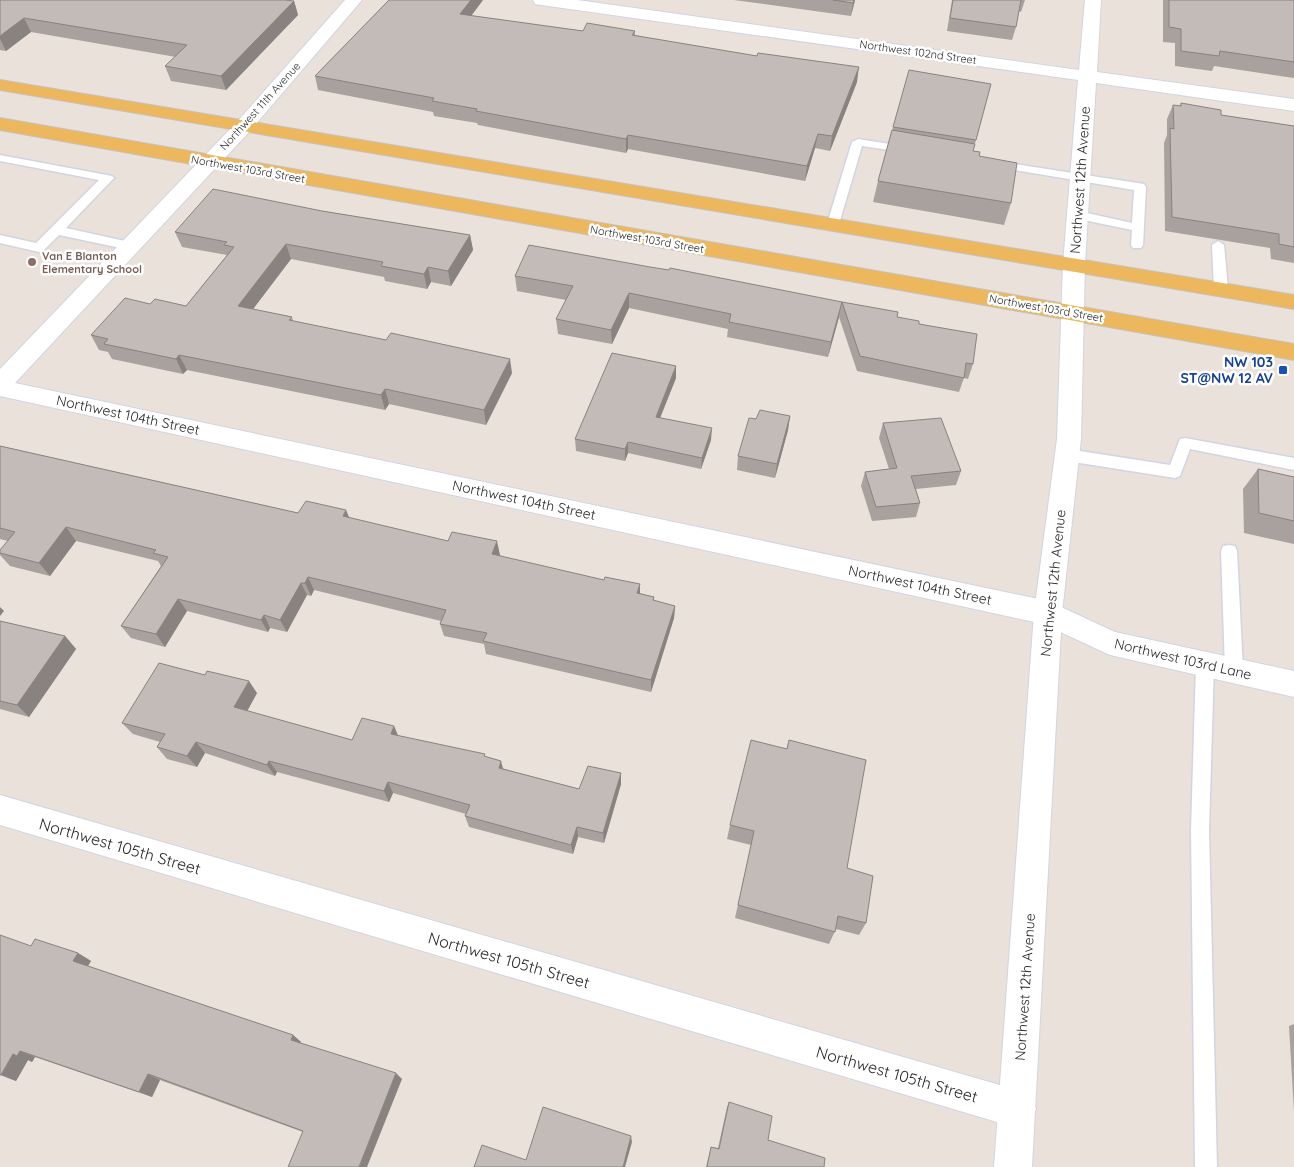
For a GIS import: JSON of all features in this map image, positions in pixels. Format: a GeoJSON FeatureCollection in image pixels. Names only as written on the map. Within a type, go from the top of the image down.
{"type":"FeatureCollection","features":[{"type":"Feature","properties":{"kind":"main road"},"geometry":{"type":"LineString","coordinates":[[0,85],[1294,302]]}},
{"type":"Feature","properties":{"kind":"main road","name":"Northwest 103rd Street"},"geometry":{"type":"LineString","coordinates":[[0,124],[1294,352]]}},
{"type":"Feature","properties":{"kind":"street","name":"Northwest 11th Avenue"},"geometry":{"type":"LineString","coordinates":[[0,386],[243,127],[354,0]]}},
{"type":"Feature","properties":{"kind":"street","name":"Northwest 102nd Street"},"geometry":{"type":"LineString","coordinates":[[541,0],[1294,105]]}},
{"type":"Feature","properties":{"kind":"street","name":"Northwest 12th Avenue"},"geometry":{"type":"LineString","coordinates":[[1013,1167],[1048,613],[1067,455],[1074,264],[1093,0]]}},
{"type":"Feature","properties":{"kind":"street","name":"Northwest 104th Street"},"geometry":{"type":"LineString","coordinates":[[0,386],[1048,613]]}},
{"type":"Feature","properties":{"kind":"street","name":"Northwest 103rd Lane"},"geometry":{"type":"LineString","coordinates":[[1048,613],[1110,643],[1294,684]]}},
{"type":"Feature","properties":{"kind":"street","name":"Northwest 105th Street"},"geometry":{"type":"LineString","coordinates":[[0,810],[1017,1109]]}},
{"type":"Feature","properties":{"kind":"lane"},"geometry":{"type":"LineString","coordinates":[[833,224],[858,142],[925,153]]}},
{"type":"Feature","properties":{"kind":"lane"},"geometry":{"type":"LineString","coordinates":[[0,158],[108,178],[39,248],[0,240]]}},
{"type":"Feature","properties":{"kind":"lane"},"geometry":{"type":"LineString","coordinates":[[983,162],[1140,187],[1138,245]]}},
{"type":"Feature","properties":{"kind":"lane"},"geometry":{"type":"LineString","coordinates":[[1078,216],[1138,228]]}},
{"type":"Feature","properties":{"kind":"lane"},"geometry":{"type":"LineString","coordinates":[[56,230],[130,246]]}},
{"type":"Feature","properties":{"kind":"lane"},"geometry":{"type":"LineString","coordinates":[[1218,245],[1222,289]]}},
{"type":"Feature","properties":{"kind":"lane"},"geometry":{"type":"LineString","coordinates":[[1067,455],[1175,472],[1185,443],[1294,464]]}},
{"type":"Feature","properties":{"kind":"lane"},"geometry":{"type":"LineString","coordinates":[[1229,551],[1234,670]]}},
{"type":"Feature","properties":{"kind":"lane"},"geometry":{"type":"LineString","coordinates":[[1205,664],[1200,830],[1206,1167]]}},
{"type":"Feature","properties":{"kind":"building"},"geometry":{"type":"Polygon","coordinates":[[[0,0],[294,1],[221,76],[165,66],[187,45],[24,18],[0,36],[0,0]]]}},
{"type":"Feature","properties":{"kind":"building"},"geometry":{"type":"Polygon","coordinates":[[[389,0],[471,0],[460,14],[583,31],[587,23],[635,31],[632,35],[757,56],[758,53],[859,67],[832,136],[818,134],[807,166],[628,135],[626,139],[476,111],[477,109],[432,101],[434,98],[315,76],[389,0]]]}},
{"type":"Feature","properties":{"kind":"building"},"geometry":{"type":"Polygon","coordinates":[[[833,0],[854,0],[853,3],[833,0]]]}},
{"type":"Feature","properties":{"kind":"building"},"geometry":{"type":"Polygon","coordinates":[[[953,0],[1021,0],[1016,27],[950,18],[953,0]]]}},
{"type":"Feature","properties":{"kind":"building"},"geometry":{"type":"Polygon","coordinates":[[[1169,0],[1294,0],[1294,62],[1220,51],[1219,56],[1181,51],[1181,29],[1169,27],[1169,0]]]}},
{"type":"Feature","properties":{"kind":"building"},"geometry":{"type":"Polygon","coordinates":[[[909,70],[991,84],[976,140],[893,127],[909,70]]]}},
{"type":"Feature","properties":{"kind":"building"},"geometry":{"type":"Polygon","coordinates":[[[1181,103],[1221,110],[1221,115],[1294,126],[1294,247],[1279,244],[1279,234],[1172,217],[1170,128],[1174,129],[1173,105],[1181,106],[1181,103]]]}},
{"type":"Feature","properties":{"kind":"building"},"geometry":{"type":"Polygon","coordinates":[[[892,130],[975,144],[973,151],[980,152],[979,156],[1017,163],[1011,203],[878,181],[892,130]]]}},
{"type":"Feature","properties":{"kind":"building"},"geometry":{"type":"Polygon","coordinates":[[[213,189],[322,211],[470,235],[448,271],[428,267],[424,274],[381,266],[383,262],[286,244],[238,306],[292,317],[289,320],[386,340],[391,333],[510,359],[484,410],[385,389],[381,395],[179,355],[176,359],[104,344],[108,339],[91,335],[125,298],[150,304],[155,299],[186,306],[234,247],[224,245],[227,242],[175,232],[213,189]]]}},
{"type":"Feature","properties":{"kind":"building"},"geometry":{"type":"Polygon","coordinates":[[[529,245],[650,267],[669,270],[670,268],[842,302],[831,342],[729,322],[731,314],[629,293],[611,330],[556,319],[573,286],[515,276],[529,245]]]}},
{"type":"Feature","properties":{"kind":"building"},"geometry":{"type":"Polygon","coordinates":[[[842,302],[898,312],[897,317],[919,321],[919,324],[977,334],[973,364],[966,363],[964,378],[860,356],[842,302]]]}},
{"type":"Feature","properties":{"kind":"building"},"geometry":{"type":"Polygon","coordinates":[[[612,353],[676,366],[656,417],[712,428],[702,458],[628,442],[625,449],[575,439],[612,353]]]}},
{"type":"Feature","properties":{"kind":"building"},"geometry":{"type":"Polygon","coordinates":[[[760,410],[790,416],[777,464],[738,456],[749,418],[756,419],[760,410]]]}},
{"type":"Feature","properties":{"kind":"building"},"geometry":{"type":"Polygon","coordinates":[[[941,418],[961,471],[911,476],[920,503],[876,507],[865,472],[897,468],[883,423],[941,418]]]}},
{"type":"Feature","properties":{"kind":"building"},"geometry":{"type":"Polygon","coordinates":[[[0,446],[298,513],[306,501],[346,510],[343,516],[448,541],[452,532],[497,541],[492,554],[604,580],[605,577],[640,584],[637,593],[654,597],[653,600],[675,606],[651,680],[483,641],[487,633],[440,624],[446,610],[308,577],[305,583],[301,583],[280,620],[264,615],[261,620],[178,599],[156,634],[121,626],[168,557],[153,553],[156,550],[66,527],[39,563],[0,553],[0,550],[15,532],[0,528],[0,446]]]}},
{"type":"Feature","properties":{"kind":"building"},"geometry":{"type":"Polygon","coordinates":[[[1258,469],[1294,477],[1294,521],[1259,513],[1258,469]]]}},
{"type":"Feature","properties":{"kind":"building"},"geometry":{"type":"Polygon","coordinates":[[[0,621],[65,636],[17,705],[0,701],[0,621]]]}},
{"type":"Feature","properties":{"kind":"building"},"geometry":{"type":"Polygon","coordinates":[[[159,663],[205,675],[207,671],[249,681],[234,707],[352,740],[362,718],[394,726],[391,734],[485,754],[484,756],[501,761],[499,768],[579,789],[588,766],[621,773],[603,833],[577,827],[571,845],[465,816],[470,805],[388,782],[384,791],[269,761],[267,765],[196,742],[187,756],[157,747],[165,734],[122,723],[159,663]]]}},
{"type":"Feature","properties":{"kind":"building"},"geometry":{"type":"Polygon","coordinates":[[[751,740],[787,749],[789,740],[866,760],[847,868],[873,876],[866,923],[838,916],[835,932],[738,905],[754,831],[730,825],[751,740]]]}},
{"type":"Feature","properties":{"kind":"building"},"geometry":{"type":"Polygon","coordinates":[[[0,935],[31,946],[35,939],[78,953],[73,961],[293,1035],[291,1040],[396,1073],[359,1167],[288,1167],[303,1131],[148,1074],[139,1092],[20,1051],[17,1056],[13,1054],[0,1075],[0,935]]]}},
{"type":"Feature","properties":{"kind":"building"},"geometry":{"type":"Polygon","coordinates":[[[729,1102],[772,1116],[768,1140],[825,1158],[824,1167],[707,1167],[711,1147],[719,1149],[729,1102]]]}},
{"type":"Feature","properties":{"kind":"building"},"geometry":{"type":"Polygon","coordinates":[[[543,1107],[631,1136],[623,1167],[474,1167],[482,1145],[526,1160],[543,1107]]]}},
{"type":"Feature","properties":{"kind":"place","name":"Van E Blanton Elementary School"},"geometry":{"type":"Point","coordinates":[32,262]}},
{"type":"Feature","properties":{"kind":"place","name":"NW 103 ST@NW 12 AV"},"geometry":{"type":"Point","coordinates":[1283,370]}}]}
